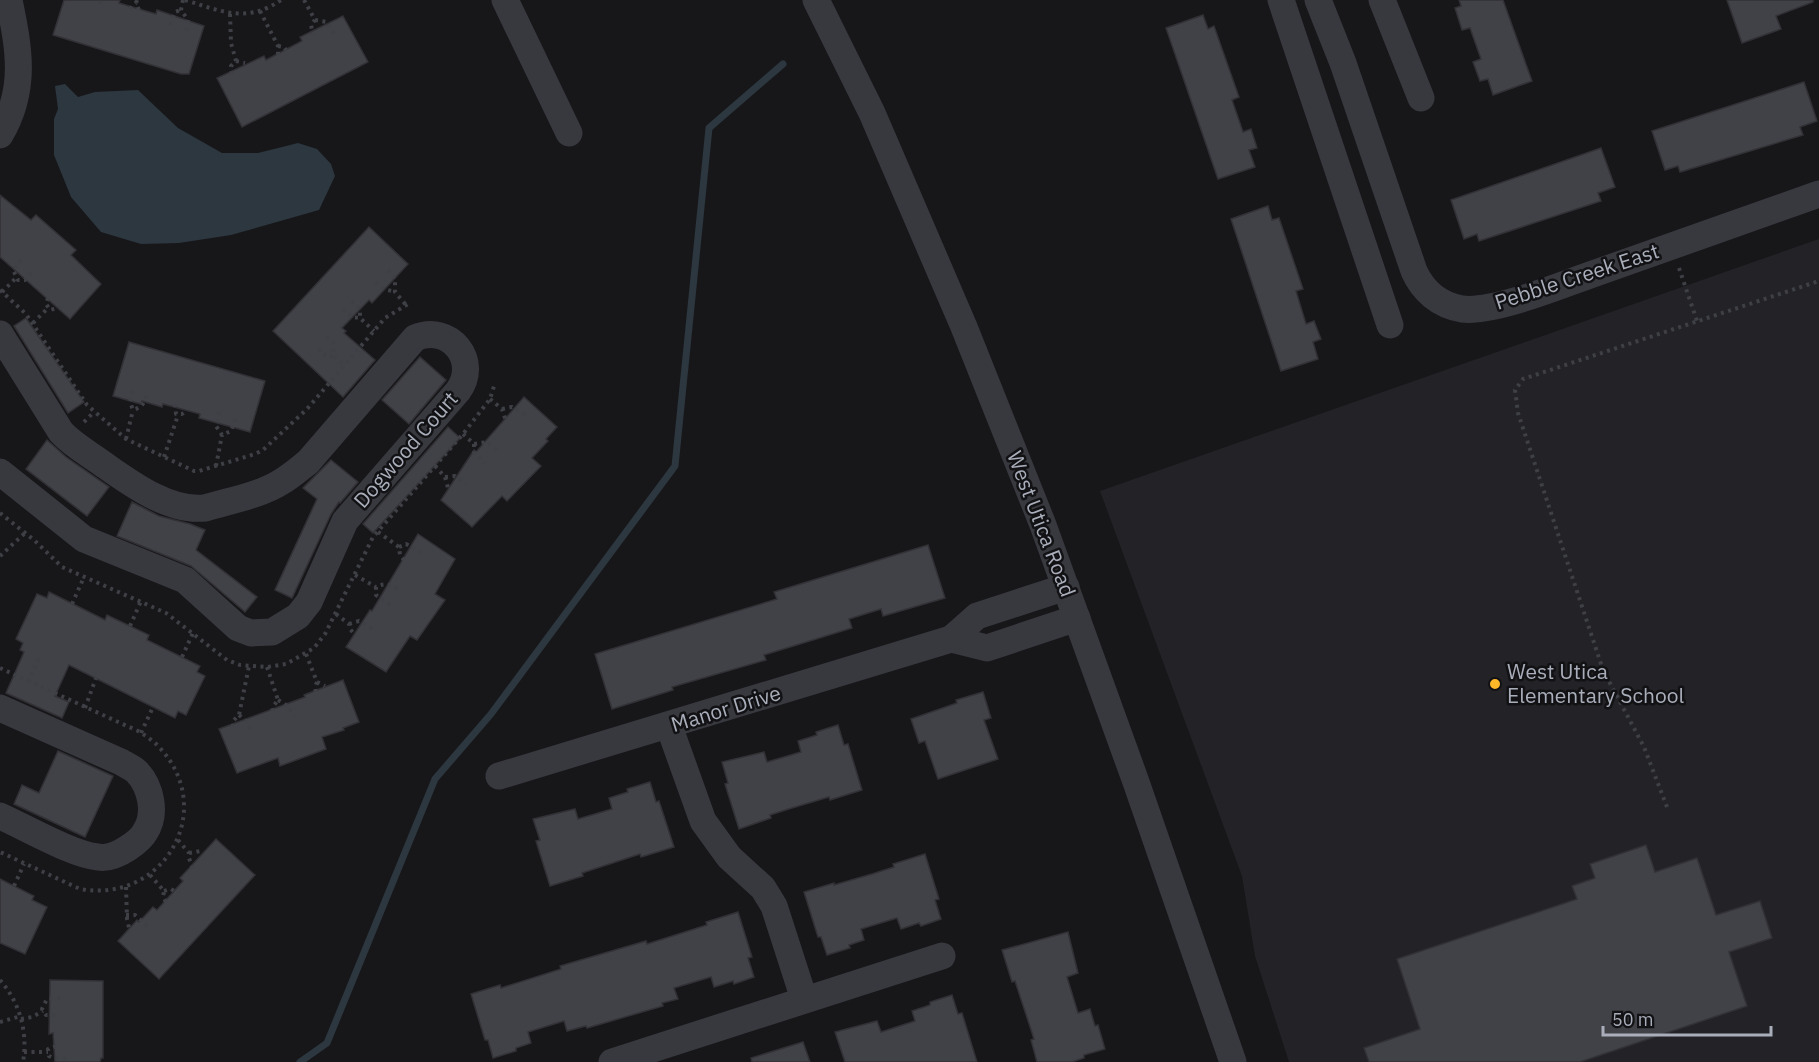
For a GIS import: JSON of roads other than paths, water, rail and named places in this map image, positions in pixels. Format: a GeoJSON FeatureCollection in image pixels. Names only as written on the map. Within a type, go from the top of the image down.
{"type":"FeatureCollection","features":[{"type":"Feature","properties":{"kind":"street"},"geometry":{"type":"LineString","coordinates":[[0,135],[9,119],[16,97],[19,75],[19,52],[9,0]]}},
{"type":"Feature","properties":{"kind":"street"},"geometry":{"type":"LineString","coordinates":[[505,0],[569,133]]}},
{"type":"Feature","properties":{"kind":"street","name":"West Utica Road"},"geometry":{"type":"LineString","coordinates":[[816,0],[872,113],[964,327],[1043,525],[1136,782],[1233,1062]]}},
{"type":"Feature","properties":{"kind":"street"},"geometry":{"type":"LineString","coordinates":[[1281,0],[1390,326]]}},
{"type":"Feature","properties":{"kind":"street","name":"Pebble Creek East"},"geometry":{"type":"LineString","coordinates":[[1318,0],[1343,63],[1414,271],[1424,289],[1441,303],[1463,309],[1498,304],[1819,194]]}},
{"type":"Feature","properties":{"kind":"street"},"geometry":{"type":"LineString","coordinates":[[1382,0],[1421,98]]}},
{"type":"Feature","properties":{"kind":"street"},"geometry":{"type":"LineString","coordinates":[[1336,163],[1372,150]]}},
{"type":"Feature","properties":{"kind":"street","name":"Dogwood Court"},"geometry":{"type":"LineString","coordinates":[[0,334],[61,432],[72,442],[131,484],[150,494],[196,509],[265,489],[280,483],[296,472],[315,454],[415,338],[424,334],[436,334],[447,338],[461,352],[466,374],[458,391],[345,521],[309,602],[298,616],[272,632],[251,633],[238,628],[185,580],[84,539],[0,472]]}},
{"type":"Feature","properties":{"kind":"street","name":"Manor Drive"},"geometry":{"type":"LineString","coordinates":[[499,776],[951,639],[977,616],[1066,587]]}},
{"type":"Feature","properties":{"kind":"street"},"geometry":{"type":"LineString","coordinates":[[951,639],[987,648],[1077,618]]}},
{"type":"Feature","properties":{"kind":"street"},"geometry":{"type":"LineString","coordinates":[[0,708],[121,762],[136,771],[146,785],[152,802],[150,821],[145,833],[121,853],[110,857],[80,853],[0,816]]}},
{"type":"Feature","properties":{"kind":"street"},"geometry":{"type":"LineString","coordinates":[[669,726],[703,821],[729,856],[763,888],[774,906],[804,999]]}},
{"type":"Feature","properties":{"kind":"street"},"geometry":{"type":"LineString","coordinates":[[612,1062],[942,956]]}},
{"type":"Feature","properties":{"kind":"waterway"},"geometry":{"type":"LineString","coordinates":[[300,1062],[327,1043],[435,779],[491,714],[675,466],[709,128],[783,64]]}},
{"type":"Feature","properties":{"kind":"place","name":"West Utica Elementary School"},"geometry":{"type":"Point","coordinates":[1495,684]}}]}
